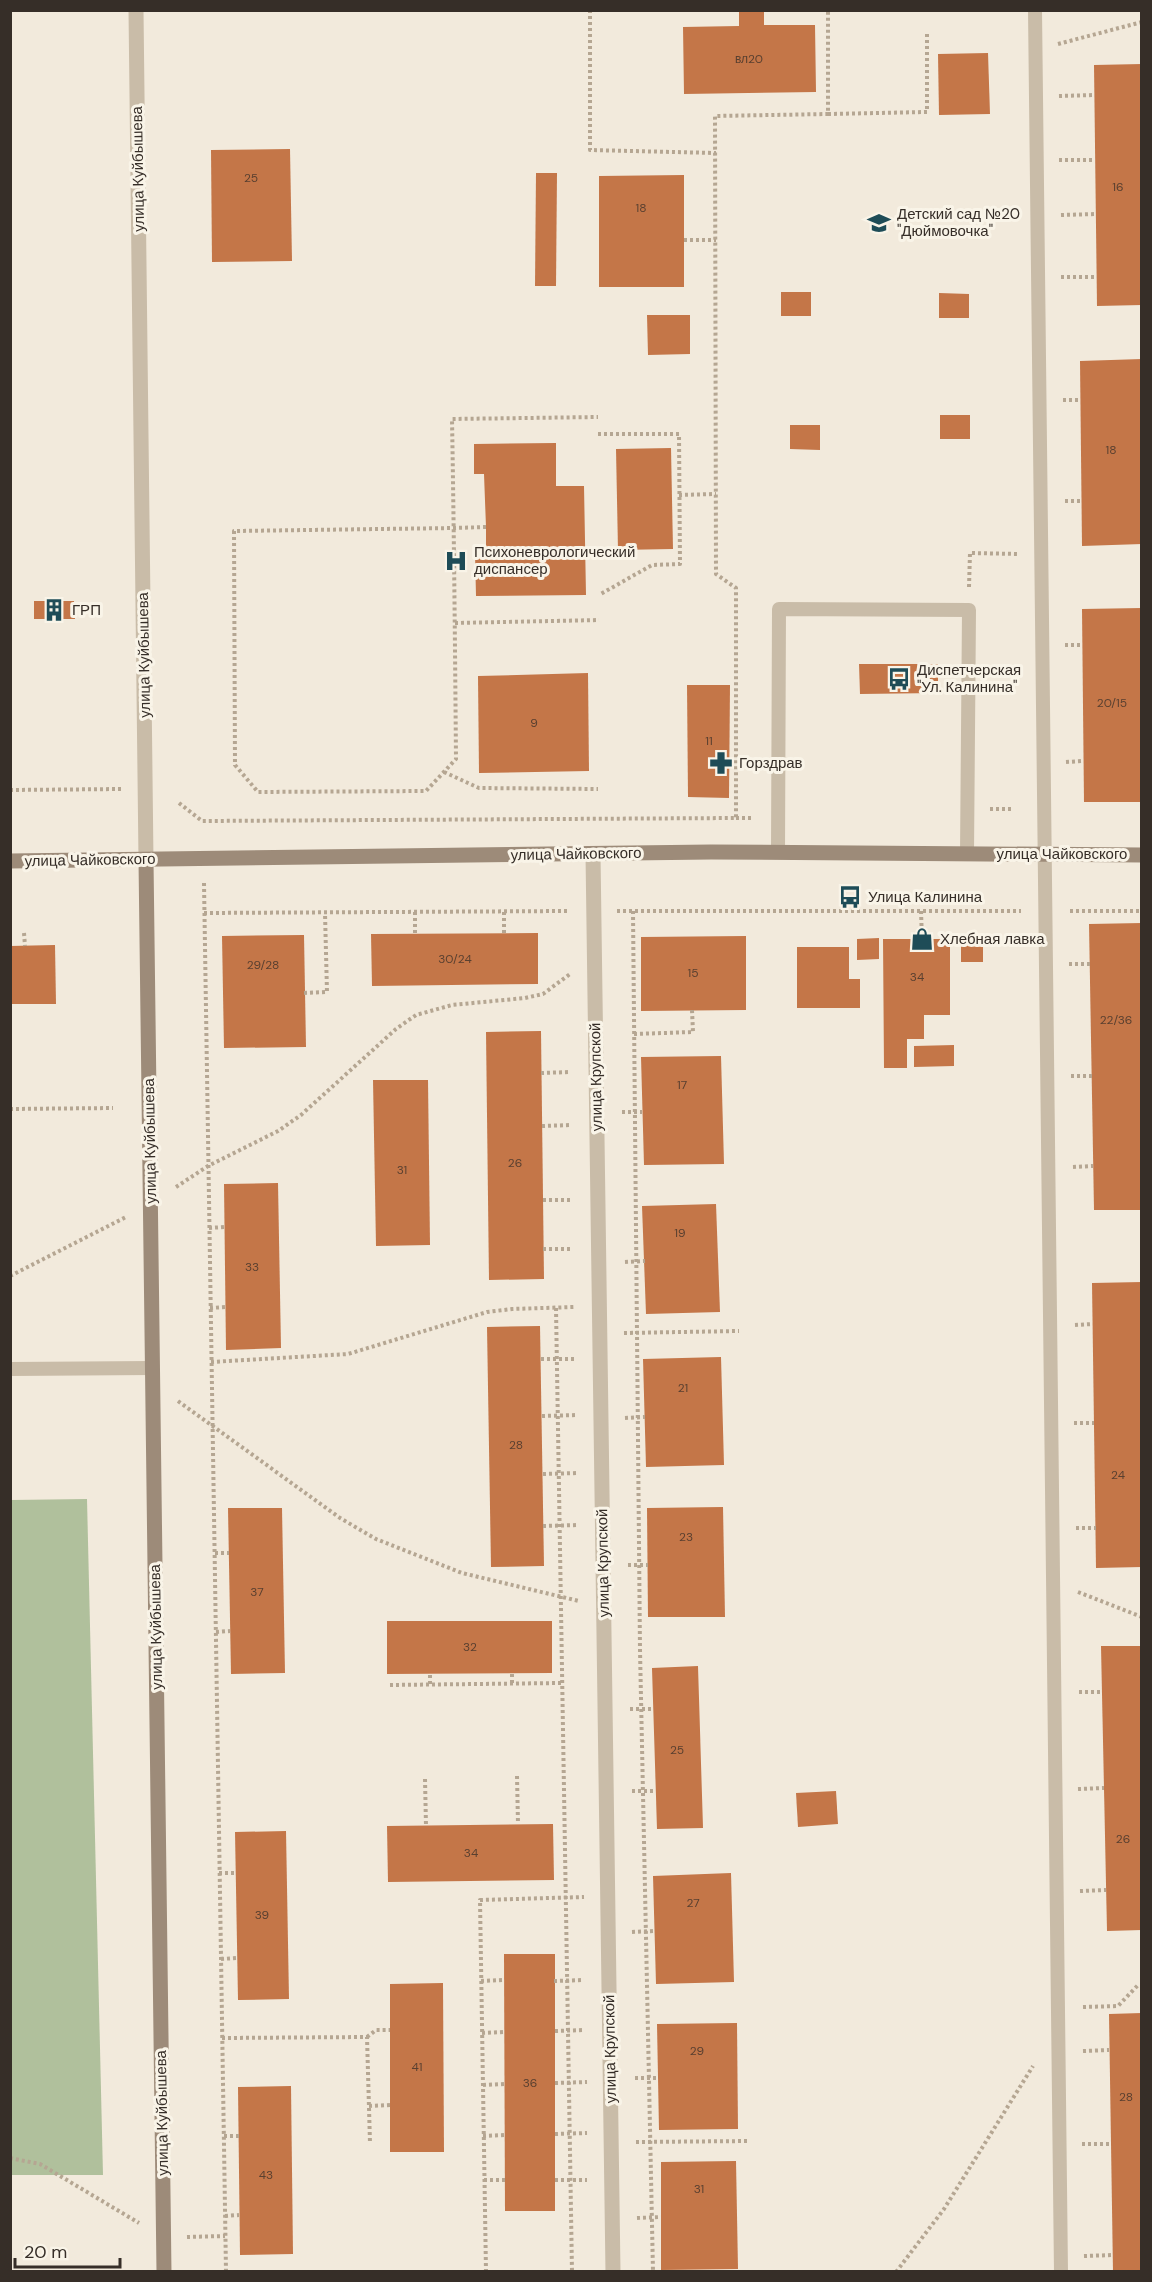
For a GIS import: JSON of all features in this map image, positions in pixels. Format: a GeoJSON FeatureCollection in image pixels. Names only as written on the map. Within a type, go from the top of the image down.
{"type":"FeatureCollection","features":[{"type":"Feature","properties":{"kind":"main road","name":"улица Чайковского"},"geometry":{"type":"LineString","coordinates":[[10,861],[778,852],[1142,855]]}},
{"type":"Feature","properties":{"kind":"main road","name":"улица Куйбышева"},"geometry":{"type":"LineString","coordinates":[[146,860],[164,2271]]}},
{"type":"Feature","properties":{"kind":"street","name":"улица Куйбышева"},"geometry":{"type":"LineString","coordinates":[[136,10],[146,860]]}},
{"type":"Feature","properties":{"kind":"street","name":"улица Крупской"},"geometry":{"type":"LineString","coordinates":[[592,854],[613,2271]]}},
{"type":"Feature","properties":{"kind":"lane"},"geometry":{"type":"LineString","coordinates":[[1035,10],[1061,2271]]}},
{"type":"Feature","properties":{"kind":"lane"},"geometry":{"type":"LineString","coordinates":[[778,852],[779,609],[969,610],[967,854]]}},
{"type":"Feature","properties":{"kind":"lane"},"geometry":{"type":"LineString","coordinates":[[10,1370],[152,1368]]}},
{"type":"Feature","properties":{"kind":"path"},"geometry":{"type":"LineString","coordinates":[[590,10],[590,150],[716,153]]}},
{"type":"Feature","properties":{"kind":"path"},"geometry":{"type":"LineString","coordinates":[[828,10],[828,114]]}},
{"type":"Feature","properties":{"kind":"path"},"geometry":{"type":"LineString","coordinates":[[1035,50],[1142,22]]}},
{"type":"Feature","properties":{"kind":"path"},"geometry":{"type":"LineString","coordinates":[[179,803],[202,821],[736,818],[736,588],[716,574],[715,116],[927,112],[927,33]]}},
{"type":"Feature","properties":{"kind":"path"},"geometry":{"type":"LineString","coordinates":[[1036,97],[1094,95]]}},
{"type":"Feature","properties":{"kind":"path"},"geometry":{"type":"LineString","coordinates":[[1037,160],[1095,160]]}},
{"type":"Feature","properties":{"kind":"path"},"geometry":{"type":"LineString","coordinates":[[1037,216],[1096,214]]}},
{"type":"Feature","properties":{"kind":"path"},"geometry":{"type":"LineString","coordinates":[[684,240],[716,240]]}},
{"type":"Feature","properties":{"kind":"path"},"geometry":{"type":"LineString","coordinates":[[1038,278],[1096,277]]}},
{"type":"Feature","properties":{"kind":"path"},"geometry":{"type":"LineString","coordinates":[[486,527],[454,528],[234,531],[234,765],[258,792],[426,791],[456,759],[454,528],[452,419],[598,417]]}},
{"type":"Feature","properties":{"kind":"path"},"geometry":{"type":"LineString","coordinates":[[598,434],[679,434],[680,564],[652,565],[599,595]]}},
{"type":"Feature","properties":{"kind":"path"},"geometry":{"type":"LineString","coordinates":[[679,495],[716,494]]}},
{"type":"Feature","properties":{"kind":"path"},"geometry":{"type":"LineString","coordinates":[[969,610],[970,553],[1027,555]]}},
{"type":"Feature","properties":{"kind":"path"},"geometry":{"type":"LineString","coordinates":[[455,623],[599,620]]}},
{"type":"Feature","properties":{"kind":"path"},"geometry":{"type":"LineString","coordinates":[[444,772],[479,788],[598,789]]}},
{"type":"Feature","properties":{"kind":"path"},"geometry":{"type":"LineString","coordinates":[[10,790],[145,788]]}},
{"type":"Feature","properties":{"kind":"path"},"geometry":{"type":"LineString","coordinates":[[202,821],[226,2271]]}},
{"type":"Feature","properties":{"kind":"path"},"geometry":{"type":"LineString","coordinates":[[204,913],[633,910],[1142,911]]}},
{"type":"Feature","properties":{"kind":"path"},"geometry":{"type":"LineString","coordinates":[[633,910],[640,1650],[653,2271]]}},
{"type":"Feature","properties":{"kind":"path"},"geometry":{"type":"LineString","coordinates":[[921,911],[922,939]]}},
{"type":"Feature","properties":{"kind":"path"},"geometry":{"type":"LineString","coordinates":[[415,912],[415,934]]}},
{"type":"Feature","properties":{"kind":"path"},"geometry":{"type":"LineString","coordinates":[[504,912],[504,933]]}},
{"type":"Feature","properties":{"kind":"path"},"geometry":{"type":"LineString","coordinates":[[304,993],[327,993],[325,913]]}},
{"type":"Feature","properties":{"kind":"path"},"geometry":{"type":"LineString","coordinates":[[24,933],[25,946]]}},
{"type":"Feature","properties":{"kind":"path"},"geometry":{"type":"LineString","coordinates":[[10,1276],[150,1204],[208,1166],[278,1131],[301,1115],[396,1029],[416,1015],[452,1005],[525,998],[543,994],[594,954]]}},
{"type":"Feature","properties":{"kind":"path"},"geometry":{"type":"LineString","coordinates":[[634,1034],[693,1032],[692,1010]]}},
{"type":"Feature","properties":{"kind":"path"},"geometry":{"type":"LineString","coordinates":[[10,1109],[113,1108]]}},
{"type":"Feature","properties":{"kind":"path"},"geometry":{"type":"LineString","coordinates":[[209,1228],[225,1227]]}},
{"type":"Feature","properties":{"kind":"path"},"geometry":{"type":"LineString","coordinates":[[211,1362],[348,1354],[487,1312],[512,1309],[599,1307]]}},
{"type":"Feature","properties":{"kind":"path"},"geometry":{"type":"LineString","coordinates":[[210,1308],[226,1308]]}},
{"type":"Feature","properties":{"kind":"path"},"geometry":{"type":"LineString","coordinates":[[556,1308],[572,2271]]}},
{"type":"Feature","properties":{"kind":"path"},"geometry":{"type":"LineString","coordinates":[[599,1334],[739,1331]]}},
{"type":"Feature","properties":{"kind":"path"},"geometry":{"type":"LineString","coordinates":[[541,1359],[600,1359]]}},
{"type":"Feature","properties":{"kind":"path"},"geometry":{"type":"LineString","coordinates":[[153,1384],[340,1518],[376,1539],[462,1573],[603,1606]]}},
{"type":"Feature","properties":{"kind":"path"},"geometry":{"type":"LineString","coordinates":[[542,1416],[601,1414]]}},
{"type":"Feature","properties":{"kind":"path"},"geometry":{"type":"LineString","coordinates":[[543,1474],[601,1472]]}},
{"type":"Feature","properties":{"kind":"path"},"geometry":{"type":"LineString","coordinates":[[543,1526],[602,1524]]}},
{"type":"Feature","properties":{"kind":"path"},"geometry":{"type":"LineString","coordinates":[[214,1553],[229,1553]]}},
{"type":"Feature","properties":{"kind":"path"},"geometry":{"type":"LineString","coordinates":[[1054,1583],[1142,1617]]}},
{"type":"Feature","properties":{"kind":"path"},"geometry":{"type":"LineString","coordinates":[[216,1632],[230,1631]]}},
{"type":"Feature","properties":{"kind":"path"},"geometry":{"type":"LineString","coordinates":[[430,1673],[430,1684]]}},
{"type":"Feature","properties":{"kind":"path"},"geometry":{"type":"LineString","coordinates":[[512,1674],[512,1684]]}},
{"type":"Feature","properties":{"kind":"path"},"geometry":{"type":"LineString","coordinates":[[390,1685],[562,1683]]}},
{"type":"Feature","properties":{"kind":"path"},"geometry":{"type":"LineString","coordinates":[[517,1776],[518,1824]]}},
{"type":"Feature","properties":{"kind":"path"},"geometry":{"type":"LineString","coordinates":[[425,1779],[426,1826]]}},
{"type":"Feature","properties":{"kind":"path"},"geometry":{"type":"LineString","coordinates":[[219,1873],[236,1873]]}},
{"type":"Feature","properties":{"kind":"path"},"geometry":{"type":"LineString","coordinates":[[486,2271],[480,1900],[607,1897]]}},
{"type":"Feature","properties":{"kind":"path"},"geometry":{"type":"LineString","coordinates":[[221,1959],[237,1958]]}},
{"type":"Feature","properties":{"kind":"path"},"geometry":{"type":"LineString","coordinates":[[481,1981],[504,1980]]}},
{"type":"Feature","properties":{"kind":"path"},"geometry":{"type":"LineString","coordinates":[[1059,2007],[1118,2006],[1141,1983]]}},
{"type":"Feature","properties":{"kind":"path"},"geometry":{"type":"LineString","coordinates":[[222,2038],[367,2037],[376,2030],[390,2030]]}},
{"type":"Feature","properties":{"kind":"path"},"geometry":{"type":"LineString","coordinates":[[482,2032],[504,2032]]}},
{"type":"Feature","properties":{"kind":"path"},"geometry":{"type":"LineString","coordinates":[[367,2037],[370,2143]]}},
{"type":"Feature","properties":{"kind":"path"},"geometry":{"type":"LineString","coordinates":[[896,2271],[944,2209],[1035,2064]]}},
{"type":"Feature","properties":{"kind":"path"},"geometry":{"type":"LineString","coordinates":[[483,2085],[504,2084]]}},
{"type":"Feature","properties":{"kind":"path"},"geometry":{"type":"LineString","coordinates":[[369,2106],[390,2105]]}},
{"type":"Feature","properties":{"kind":"path"},"geometry":{"type":"LineString","coordinates":[[483,2136],[505,2135]]}},
{"type":"Feature","properties":{"kind":"path"},"geometry":{"type":"LineString","coordinates":[[224,2136],[238,2136]]}},
{"type":"Feature","properties":{"kind":"path"},"geometry":{"type":"LineString","coordinates":[[611,2142],[750,2141]]}},
{"type":"Feature","properties":{"kind":"path"},"geometry":{"type":"LineString","coordinates":[[10,2158],[40,2164],[163,2238],[225,2236]]}},
{"type":"Feature","properties":{"kind":"path"},"geometry":{"type":"LineString","coordinates":[[484,2180],[505,2180]]}},
{"type":"Feature","properties":{"kind":"path"},"geometry":{"type":"LineString","coordinates":[[555,2180],[612,2180]]}},
{"type":"Feature","properties":{"kind":"path"},"geometry":{"type":"LineString","coordinates":[[225,2216],[240,2215]]}},
{"type":"Feature","properties":{"kind":"green space"},"geometry":{"type":"Polygon","coordinates":[[[87,1499],[103,2175],[11,2175],[11,1500],[87,1499]]]}},
{"type":"Feature","properties":{"kind":"building"},"geometry":{"type":"Polygon","coordinates":[[[739,10],[764,10],[764,25],[815,25],[816,92],[684,94],[683,27],[739,26],[739,10]]]}},
{"type":"Feature","properties":{"kind":"building"},"geometry":{"type":"Polygon","coordinates":[[[988,53],[990,114],[939,115],[938,54],[988,53]]]}},
{"type":"Feature","properties":{"kind":"building"},"geometry":{"type":"Polygon","coordinates":[[[1142,64],[1142,305],[1097,306],[1094,65],[1142,64]]]}},
{"type":"Feature","properties":{"kind":"building"},"geometry":{"type":"Polygon","coordinates":[[[290,149],[292,261],[212,262],[211,150],[290,149]]]}},
{"type":"Feature","properties":{"kind":"building"},"geometry":{"type":"Polygon","coordinates":[[[536,173],[557,173],[556,286],[535,286],[536,173]]]}},
{"type":"Feature","properties":{"kind":"building"},"geometry":{"type":"Polygon","coordinates":[[[684,175],[684,287],[599,287],[599,176],[684,175]]]}},
{"type":"Feature","properties":{"kind":"building"},"geometry":{"type":"Polygon","coordinates":[[[781,292],[811,292],[811,316],[781,316],[781,292]]]}},
{"type":"Feature","properties":{"kind":"building"},"geometry":{"type":"Polygon","coordinates":[[[939,293],[969,294],[969,318],[939,318],[939,293]]]}},
{"type":"Feature","properties":{"kind":"building"},"geometry":{"type":"Polygon","coordinates":[[[647,315],[690,315],[690,354],[648,355],[647,315]]]}},
{"type":"Feature","properties":{"kind":"building"},"geometry":{"type":"Polygon","coordinates":[[[1142,359],[1142,544],[1082,546],[1080,361],[1142,359]]]}},
{"type":"Feature","properties":{"kind":"building"},"geometry":{"type":"Polygon","coordinates":[[[940,415],[970,415],[970,439],[940,439],[940,415]]]}},
{"type":"Feature","properties":{"kind":"building"},"geometry":{"type":"Polygon","coordinates":[[[790,425],[820,425],[820,450],[790,449],[790,425]]]}},
{"type":"Feature","properties":{"kind":"building"},"geometry":{"type":"Polygon","coordinates":[[[556,443],[556,486],[584,486],[586,595],[476,596],[475,553],[486,553],[486,527],[484,474],[474,474],[474,444],[556,443]]]}},
{"type":"Feature","properties":{"kind":"building"},"geometry":{"type":"Polygon","coordinates":[[[671,448],[673,549],[618,550],[616,449],[671,448]]]}},
{"type":"Feature","properties":{"kind":"building","name":"ГРП"},"geometry":{"type":"Polygon","coordinates":[[[34,601],[74,601],[75,619],[34,619],[34,601]]]}},
{"type":"Feature","properties":{"kind":"building"},"geometry":{"type":"Polygon","coordinates":[[[1142,608],[1142,802],[1084,802],[1082,609],[1142,608]]]}},
{"type":"Feature","properties":{"kind":"building","name":"Диспетчерская \"Ул. Калинина\""},"geometry":{"type":"Polygon","coordinates":[[[859,664],[938,664],[938,693],[860,694],[859,664]]]}},
{"type":"Feature","properties":{"kind":"building"},"geometry":{"type":"Polygon","coordinates":[[[588,673],[589,771],[479,773],[478,676],[588,673]]]}},
{"type":"Feature","properties":{"kind":"building"},"geometry":{"type":"Polygon","coordinates":[[[687,685],[730,685],[729,798],[688,797],[687,685]]]}},
{"type":"Feature","properties":{"kind":"building"},"geometry":{"type":"Polygon","coordinates":[[[1142,923],[1142,1210],[1094,1210],[1089,924],[1142,923]]]}},
{"type":"Feature","properties":{"kind":"building"},"geometry":{"type":"Polygon","coordinates":[[[538,933],[538,984],[372,986],[371,934],[538,933]]]}},
{"type":"Feature","properties":{"kind":"building"},"geometry":{"type":"Polygon","coordinates":[[[304,935],[306,1047],[224,1048],[222,936],[304,935]]]}},
{"type":"Feature","properties":{"kind":"building"},"geometry":{"type":"Polygon","coordinates":[[[746,936],[746,1010],[641,1011],[641,937],[746,936]]]}},
{"type":"Feature","properties":{"kind":"building"},"geometry":{"type":"Polygon","coordinates":[[[879,938],[879,959],[857,960],[857,939],[879,938]]]}},
{"type":"Feature","properties":{"kind":"building"},"geometry":{"type":"Polygon","coordinates":[[[883,939],[950,939],[950,1015],[924,1015],[924,1039],[907,1039],[907,1068],[884,1068],[883,939]]]}},
{"type":"Feature","properties":{"kind":"building"},"geometry":{"type":"Polygon","coordinates":[[[961,939],[983,939],[983,962],[961,962],[961,939]]]}},
{"type":"Feature","properties":{"kind":"building"},"geometry":{"type":"Polygon","coordinates":[[[55,945],[56,1004],[10,1004],[10,946],[55,945]]]}},
{"type":"Feature","properties":{"kind":"building"},"geometry":{"type":"Polygon","coordinates":[[[797,947],[849,947],[849,979],[860,979],[860,1008],[797,1008],[797,947]]]}},
{"type":"Feature","properties":{"kind":"building"},"geometry":{"type":"Polygon","coordinates":[[[541,1031],[544,1279],[489,1280],[486,1032],[541,1031]]]}},
{"type":"Feature","properties":{"kind":"building"},"geometry":{"type":"Polygon","coordinates":[[[954,1045],[954,1066],[914,1067],[914,1046],[954,1045]]]}},
{"type":"Feature","properties":{"kind":"building"},"geometry":{"type":"Polygon","coordinates":[[[721,1056],[724,1164],[644,1165],[641,1057],[721,1056]]]}},
{"type":"Feature","properties":{"kind":"building"},"geometry":{"type":"Polygon","coordinates":[[[373,1080],[428,1080],[430,1245],[376,1246],[373,1080]]]}},
{"type":"Feature","properties":{"kind":"building"},"geometry":{"type":"Polygon","coordinates":[[[278,1183],[281,1348],[226,1350],[224,1184],[278,1183]]]}},
{"type":"Feature","properties":{"kind":"building"},"geometry":{"type":"Polygon","coordinates":[[[716,1204],[720,1312],[646,1314],[642,1206],[716,1204]]]}},
{"type":"Feature","properties":{"kind":"building"},"geometry":{"type":"Polygon","coordinates":[[[1142,1282],[1142,1567],[1096,1568],[1092,1283],[1142,1282]]]}},
{"type":"Feature","properties":{"kind":"building"},"geometry":{"type":"Polygon","coordinates":[[[540,1326],[544,1566],[491,1567],[487,1327],[540,1326]]]}},
{"type":"Feature","properties":{"kind":"building"},"geometry":{"type":"Polygon","coordinates":[[[721,1357],[724,1465],[646,1467],[643,1359],[721,1357]]]}},
{"type":"Feature","properties":{"kind":"building"},"geometry":{"type":"Polygon","coordinates":[[[723,1507],[725,1617],[648,1617],[647,1508],[723,1507]]]}},
{"type":"Feature","properties":{"kind":"building"},"geometry":{"type":"Polygon","coordinates":[[[228,1508],[282,1508],[285,1673],[231,1674],[228,1508]]]}},
{"type":"Feature","properties":{"kind":"building"},"geometry":{"type":"Polygon","coordinates":[[[387,1621],[552,1621],[552,1673],[387,1674],[387,1621]]]}},
{"type":"Feature","properties":{"kind":"building"},"geometry":{"type":"Polygon","coordinates":[[[1101,1646],[1142,1646],[1142,1930],[1107,1931],[1101,1646]]]}},
{"type":"Feature","properties":{"kind":"building"},"geometry":{"type":"Polygon","coordinates":[[[698,1666],[703,1828],[657,1829],[652,1668],[698,1666]]]}},
{"type":"Feature","properties":{"kind":"building"},"geometry":{"type":"Polygon","coordinates":[[[836,1791],[838,1824],[798,1827],[796,1793],[836,1791]]]}},
{"type":"Feature","properties":{"kind":"building"},"geometry":{"type":"Polygon","coordinates":[[[553,1824],[554,1880],[388,1882],[387,1826],[553,1824]]]}},
{"type":"Feature","properties":{"kind":"building"},"geometry":{"type":"Polygon","coordinates":[[[286,1831],[289,1999],[238,2000],[235,1832],[286,1831]]]}},
{"type":"Feature","properties":{"kind":"building"},"geometry":{"type":"Polygon","coordinates":[[[731,1873],[734,1982],[656,1984],[653,1876],[731,1873]]]}},
{"type":"Feature","properties":{"kind":"building"},"geometry":{"type":"Polygon","coordinates":[[[504,1954],[555,1954],[555,2211],[505,2211],[504,1954]]]}},
{"type":"Feature","properties":{"kind":"building"},"geometry":{"type":"Polygon","coordinates":[[[443,1983],[444,2152],[390,2152],[390,1984],[443,1983]]]}},
{"type":"Feature","properties":{"kind":"building"},"geometry":{"type":"Polygon","coordinates":[[[1142,2013],[1142,2272],[1113,2272],[1109,2014],[1142,2013]]]}},
{"type":"Feature","properties":{"kind":"building"},"geometry":{"type":"Polygon","coordinates":[[[737,2023],[738,2129],[659,2130],[657,2024],[737,2023]]]}},
{"type":"Feature","properties":{"kind":"building"},"geometry":{"type":"Polygon","coordinates":[[[291,2086],[293,2254],[240,2255],[238,2087],[291,2086]]]}},
{"type":"Feature","properties":{"kind":"building"},"geometry":{"type":"Polygon","coordinates":[[[736,2161],[738,2269],[661,2270],[661,2162],[736,2161]]]}},
{"type":"Feature","properties":{"kind":"place","name":"Детский сад №20 \"Дюймовочка\""},"geometry":{"type":"Point","coordinates":[879,223]}},
{"type":"Feature","properties":{"kind":"place","name":"Психоневрологический диспансер"},"geometry":{"type":"Point","coordinates":[456,561]}},
{"type":"Feature","properties":{"kind":"place","name":"ГРП"},"geometry":{"type":"Point","coordinates":[54,610]}},
{"type":"Feature","properties":{"kind":"place","name":"Диспетчерская \"Ул. Калинина\""},"geometry":{"type":"Point","coordinates":[899,679]}},
{"type":"Feature","properties":{"kind":"place","name":"Горздрав"},"geometry":{"type":"Point","coordinates":[721,763]}},
{"type":"Feature","properties":{"kind":"place","name":"Улица Калинина"},"geometry":{"type":"Point","coordinates":[850,897]}},
{"type":"Feature","properties":{"kind":"place","name":"Хлебная лавка"},"geometry":{"type":"Point","coordinates":[922,939]}}]}
